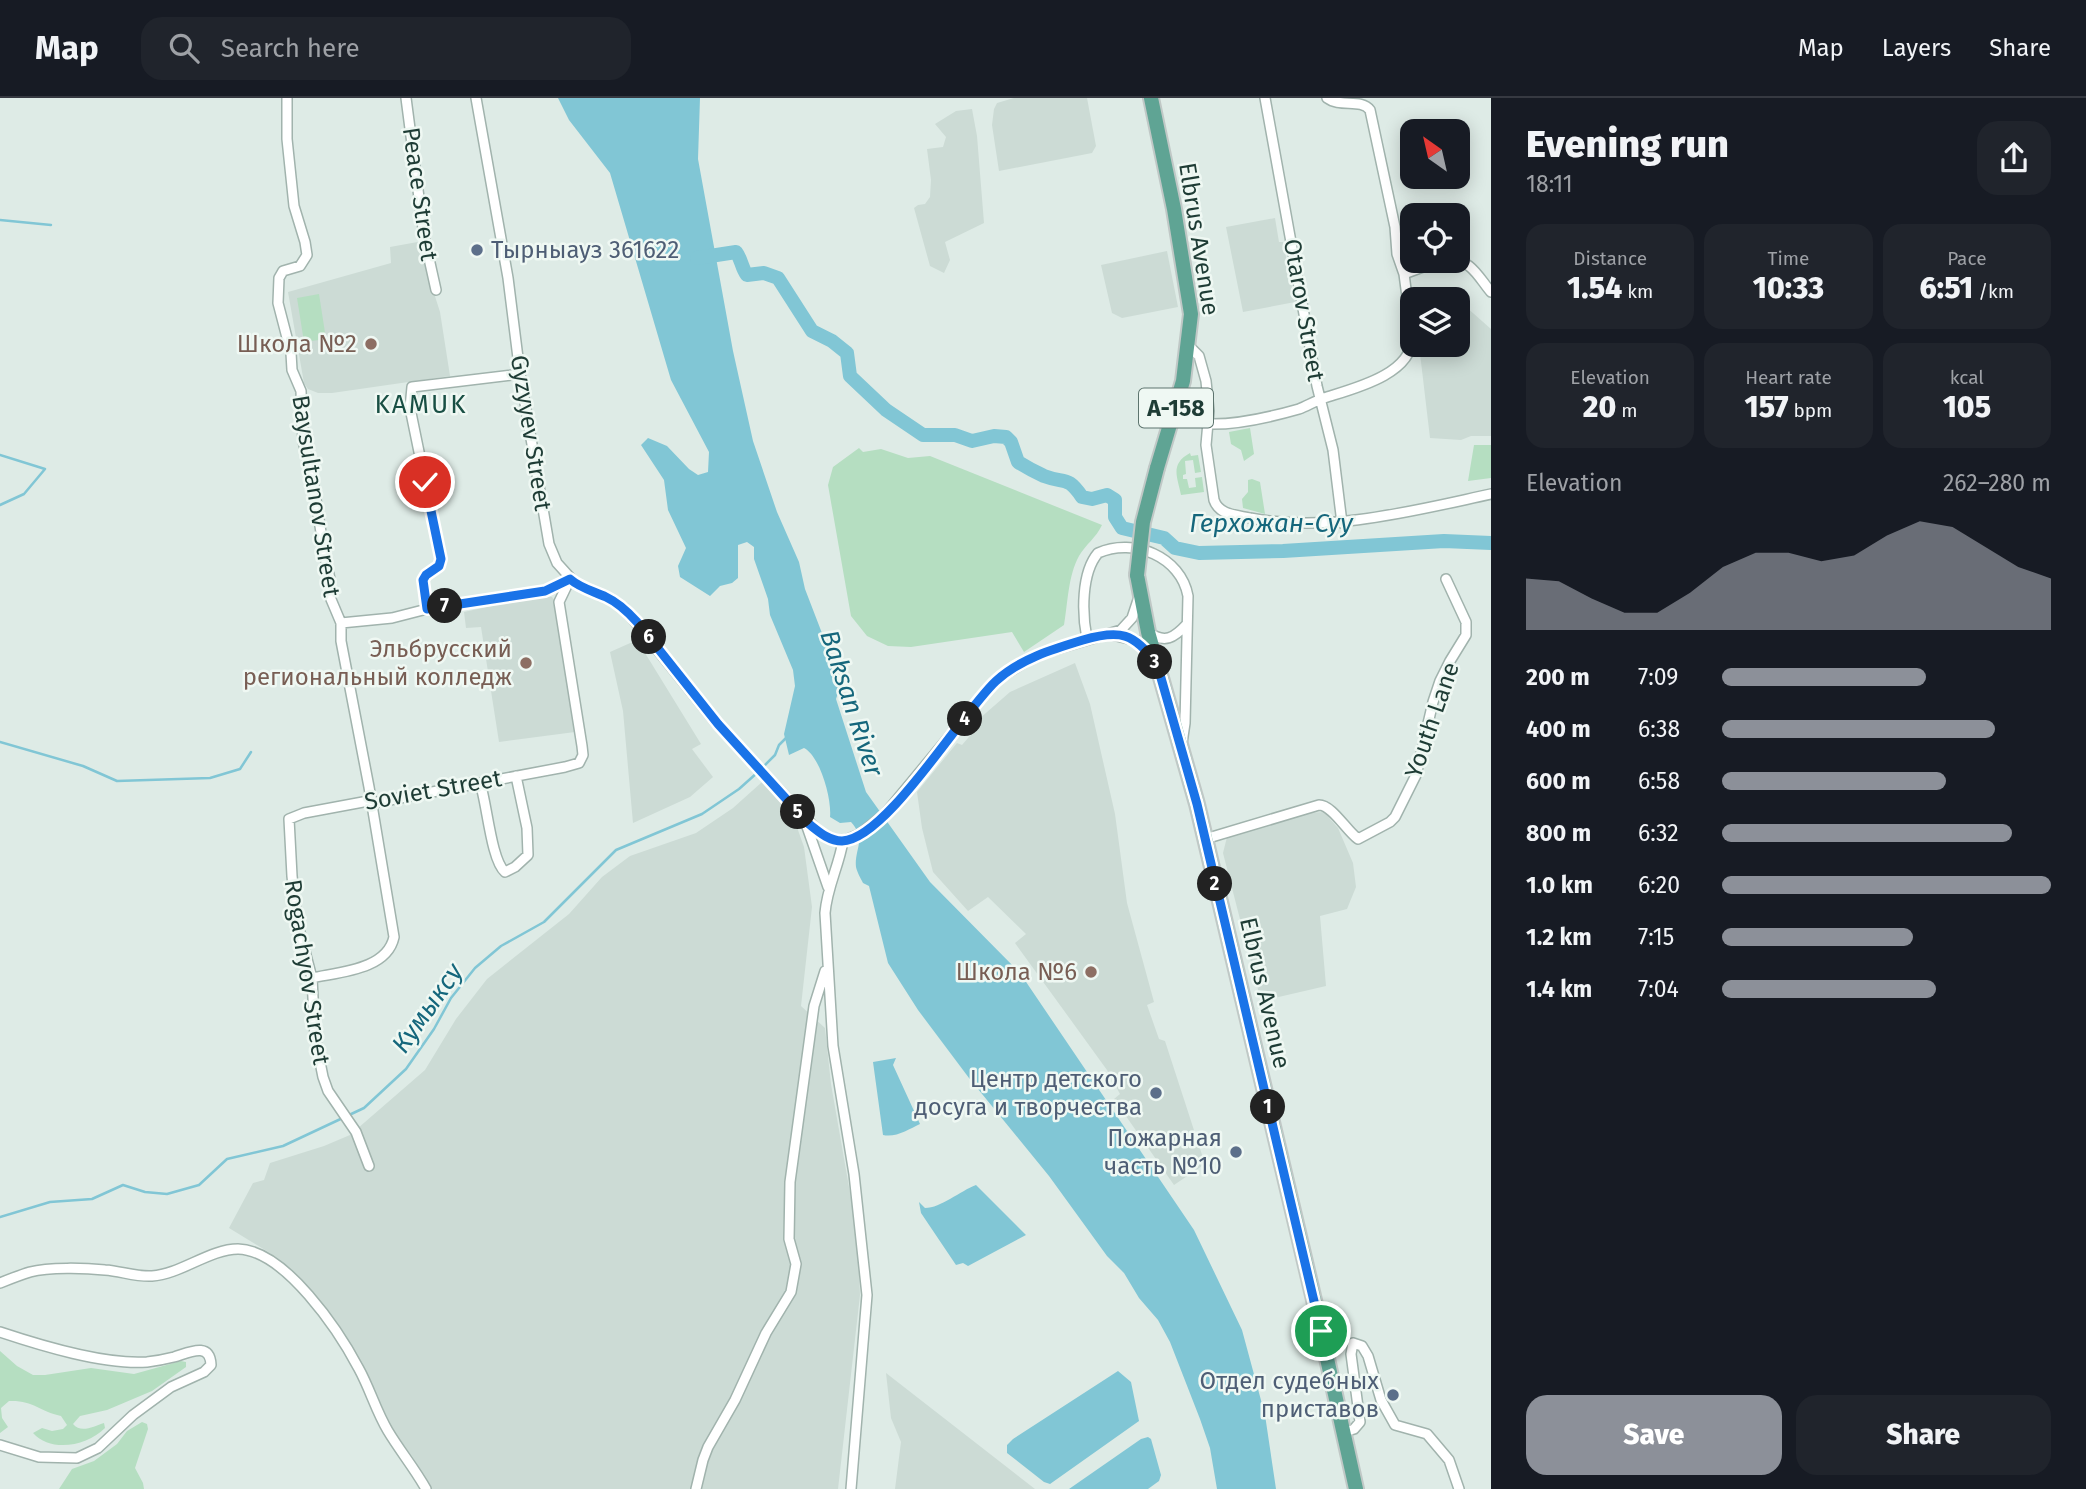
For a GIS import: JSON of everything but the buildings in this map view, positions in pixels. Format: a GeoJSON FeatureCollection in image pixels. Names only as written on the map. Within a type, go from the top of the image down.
{"type":"FeatureCollection","features":[{"type":"Feature","properties":{"kind":"main road","name":"Elbrus Avenue"},"geometry":{"type":"LineString","coordinates":[[1151,98],[1189,298],[1189,346],[1181,393],[1143,522],[1137,575],[1139,596],[1205,839],[1312,1288],[1356,1489]]}},
{"type":"Feature","properties":{"kind":"street","name":"Baysultanov Street"},"geometry":{"type":"LineString","coordinates":[[287,98],[287,139],[294,206],[307,255],[300,265],[283,271],[279,278],[278,303],[291,353],[292,370],[301,391],[303,441],[313,480],[330,579],[330,597],[341,623],[341,641],[393,924],[393,943],[388,953],[380,959],[350,970],[312,978]]}},
{"type":"Feature","properties":{"kind":"street","name":"Peace Street"},"geometry":{"type":"LineString","coordinates":[[406,98],[417,190],[436,290]]}},
{"type":"Feature","properties":{"kind":"street","name":"Gyzyyev Street"},"geometry":{"type":"LineString","coordinates":[[476,98],[508,278],[520,374],[549,544],[557,563],[570,579]]}},
{"type":"Feature","properties":{"kind":"street","name":"Otarov Street"},"geometry":{"type":"LineString","coordinates":[[1265,98],[1321,399],[1333,450],[1342,523]]}},
{"type":"Feature","properties":{"kind":"street"},"geometry":{"type":"LineString","coordinates":[[1327,98],[1333,103],[1362,103],[1370,110],[1406,287]]}},
{"type":"Feature","properties":{"kind":"street"},"geometry":{"type":"LineString","coordinates":[[1404,274],[1441,263],[1464,263],[1491,292]]}},
{"type":"Feature","properties":{"kind":"street"},"geometry":{"type":"LineString","coordinates":[[1189,346],[1199,356],[1203,369],[1209,402],[1206,445],[1214,500],[1219,509],[1235,515],[1269,521],[1342,523],[1491,494]]}},
{"type":"Feature","properties":{"kind":"street"},"geometry":{"type":"LineString","coordinates":[[1208,424],[1222,425],[1288,411],[1352,390],[1388,373],[1407,357]]}},
{"type":"Feature","properties":{"kind":"street"},"geometry":{"type":"LineString","coordinates":[[427,609],[423,580],[439,566],[441,559],[410,408],[412,387],[520,374]]}},
{"type":"Feature","properties":{"kind":"street"},"geometry":{"type":"LineString","coordinates":[[1087,639],[1084,617],[1088,570],[1098,553],[1112,547],[1140,549],[1162,558],[1176,569],[1188,596],[1185,723],[1181,746]]}},
{"type":"Feature","properties":{"kind":"street"},"geometry":{"type":"LineString","coordinates":[[341,623],[392,618],[427,609],[545,591],[570,579],[624,608],[718,724],[803,817],[825,836],[848,840]]}},
{"type":"Feature","properties":{"kind":"street","name":"Soviet Street"},"geometry":{"type":"LineString","coordinates":[[289,824],[291,817],[304,813],[363,802],[372,804],[579,763],[582,746],[559,602],[570,579]]}},
{"type":"Feature","properties":{"kind":"street","name":"Youth Lane"},"geometry":{"type":"LineString","coordinates":[[1205,839],[1319,805],[1326,805],[1332,810],[1341,824],[1358,839],[1390,822],[1416,775],[1440,681],[1466,635],[1466,622],[1446,579]]}},
{"type":"Feature","properties":{"kind":"street"},"geometry":{"type":"LineString","coordinates":[[851,1489],[867,1295],[834,1046],[827,966],[825,913],[828,889],[848,840],[885,814],[996,681],[1030,659],[1110,634],[1130,622],[1139,596]]}},
{"type":"Feature","properties":{"kind":"street"},"geometry":{"type":"LineString","coordinates":[[1148,632],[1156,638],[1167,640],[1176,636],[1187,624]]}},
{"type":"Feature","properties":{"kind":"street"},"geometry":{"type":"LineString","coordinates":[[1110,634],[1138,641],[1157,664]]}},
{"type":"Feature","properties":{"kind":"street"},"geometry":{"type":"LineString","coordinates":[[480,783],[492,841],[500,867],[505,872],[528,855],[527,828],[516,776]]}},
{"type":"Feature","properties":{"kind":"street"},"geometry":{"type":"LineString","coordinates":[[803,817],[828,889]]}},
{"type":"Feature","properties":{"kind":"street","name":"Rogachyov Street"},"geometry":{"type":"LineString","coordinates":[[289,824],[297,920],[312,978],[315,1037],[323,1077],[328,1091],[356,1132],[369,1166]]}},
{"type":"Feature","properties":{"kind":"street"},"geometry":{"type":"LineString","coordinates":[[696,1489],[708,1447],[735,1400],[766,1334],[791,1292],[796,1264],[789,1239],[790,1182],[814,1006],[827,966]]}},
{"type":"Feature","properties":{"kind":"street"},"geometry":{"type":"LineString","coordinates":[[0,1283],[33,1271],[106,1270],[133,1276],[156,1276],[227,1250],[240,1249],[270,1260],[302,1286],[331,1326],[359,1370],[389,1433],[426,1489]]}},
{"type":"Feature","properties":{"kind":"street"},"geometry":{"type":"LineString","coordinates":[[0,1332],[42,1346],[122,1362],[147,1362],[198,1349],[211,1359],[211,1366],[204,1372],[171,1387],[132,1415],[98,1448],[76,1458],[40,1457],[0,1445]]}},
{"type":"Feature","properties":{"kind":"street"},"geometry":{"type":"LineString","coordinates":[[1344,1432],[1354,1429],[1360,1422],[1351,1354],[1353,1343],[1362,1346],[1368,1356],[1381,1400],[1395,1425],[1423,1431],[1441,1447],[1455,1471],[1459,1489]]}},
{"type":"Feature","properties":{"kind":"shaded area"},"geometry":{"type":"Polygon","coordinates":[[[1014,98],[1087,98],[1096,146],[1092,153],[999,171],[992,125],[994,109],[997,103],[1014,98]]]}},
{"type":"Feature","properties":{"kind":"shaded area"},"geometry":{"type":"Polygon","coordinates":[[[972,109],[977,136],[984,223],[945,242],[950,260],[944,273],[930,266],[914,208],[925,204],[930,197],[927,149],[943,147],[946,137],[935,124],[956,111],[972,109]]]}},
{"type":"Feature","properties":{"kind":"shaded area"},"geometry":{"type":"Polygon","coordinates":[[[1275,218],[1279,242],[1283,242],[1295,302],[1243,312],[1226,227],[1275,218]]]}},
{"type":"Feature","properties":{"kind":"shaded area","name":"Школа №2"},"geometry":{"type":"Polygon","coordinates":[[[423,241],[440,312],[450,376],[332,393],[318,393],[308,389],[304,383],[288,292],[391,263],[390,247],[423,241]]]}},
{"type":"Feature","properties":{"kind":"shaded area"},"geometry":{"type":"Polygon","coordinates":[[[1167,251],[1178,307],[1122,318],[1112,313],[1101,265],[1167,251]]]}},
{"type":"Feature","properties":{"kind":"shaded area"},"geometry":{"type":"Polygon","coordinates":[[[1470,310],[1491,329],[1491,436],[1471,436],[1461,440],[1430,438],[1420,357],[1470,357],[1470,310]]]}},
{"type":"Feature","properties":{"kind":"shaded area","name":"Эльбрусский региональный колледж"},"geometry":{"type":"Polygon","coordinates":[[[542,595],[552,597],[555,601],[575,732],[499,742],[481,627],[466,628],[464,612],[542,595]]]}},
{"type":"Feature","properties":{"kind":"shaded area"},"geometry":{"type":"Polygon","coordinates":[[[637,640],[701,744],[692,749],[713,777],[690,797],[633,823],[623,711],[610,652],[637,640]]]}},
{"type":"Feature","properties":{"kind":"shaded area"},"geometry":{"type":"Polygon","coordinates":[[[1075,663],[1090,704],[1115,814],[1127,903],[1154,1002],[1147,1005],[1159,1039],[1165,1041],[1205,1164],[1174,1185],[1114,1099],[1120,1094],[1107,1070],[1015,943],[1026,934],[988,897],[968,911],[933,872],[922,828],[917,792],[957,743],[962,745],[980,724],[979,719],[1010,692],[1075,663]]]}},
{"type":"Feature","properties":{"kind":"shaded area"},"geometry":{"type":"Polygon","coordinates":[[[762,782],[793,816],[804,847],[812,907],[801,1006],[825,1028],[831,1084],[857,1233],[860,1295],[838,1489],[432,1489],[387,1422],[303,1283],[270,1253],[229,1228],[253,1183],[264,1180],[270,1163],[350,1135],[425,1070],[456,1019],[487,979],[569,914],[602,877],[630,856],[696,833],[733,808],[762,782]]]}},
{"type":"Feature","properties":{"kind":"shaded area"},"geometry":{"type":"Polygon","coordinates":[[[1324,812],[1338,828],[1353,863],[1356,887],[1347,909],[1320,916],[1326,986],[1261,1001],[1223,853],[1227,837],[1305,813],[1324,812]]]}},
{"type":"Feature","properties":{"kind":"shaded area"},"geometry":{"type":"Polygon","coordinates":[[[886,1373],[1035,1489],[895,1489],[901,1442],[891,1418],[886,1373]]]}},
{"type":"Feature","properties":{"kind":"green space"},"geometry":{"type":"Polygon","coordinates":[[[319,294],[326,339],[304,342],[297,298],[319,294]]]}},
{"type":"Feature","properties":{"kind":"green space"},"geometry":{"type":"Polygon","coordinates":[[[1250,428],[1254,454],[1244,461],[1241,450],[1231,444],[1229,432],[1250,428]]]}},
{"type":"Feature","properties":{"kind":"green space"},"geometry":{"type":"Polygon","coordinates":[[[1474,445],[1491,445],[1491,478],[1468,481],[1474,445]]]}},
{"type":"Feature","properties":{"kind":"green space"},"geometry":{"type":"Polygon","coordinates":[[[859,448],[863,452],[881,449],[908,458],[930,456],[1102,525],[1075,564],[1064,625],[1024,652],[1012,632],[911,647],[888,646],[867,636],[851,616],[828,485],[833,467],[859,448]]]}},
{"type":"Feature","properties":{"kind":"green space"},"geometry":{"type":"Polygon","coordinates":[[[1190,453],[1191,456],[1198,455],[1201,472],[1195,473],[1193,460],[1185,461],[1186,474],[1183,479],[1187,479],[1189,488],[1196,487],[1195,478],[1202,477],[1204,492],[1181,495],[1177,466],[1190,453]]]}},
{"type":"Feature","properties":{"kind":"green space"},"geometry":{"type":"Polygon","coordinates":[[[1248,480],[1260,482],[1265,514],[1243,508],[1242,499],[1248,492],[1248,480]]]}},
{"type":"Feature","properties":{"kind":"green space"},"geometry":{"type":"Polygon","coordinates":[[[0,1351],[17,1366],[33,1375],[91,1368],[134,1374],[181,1361],[186,1362],[186,1367],[152,1391],[107,1410],[80,1416],[73,1424],[76,1427],[88,1428],[104,1423],[105,1428],[79,1443],[59,1445],[49,1443],[33,1433],[42,1428],[52,1431],[63,1429],[67,1425],[61,1416],[24,1402],[9,1401],[1,1408],[2,1418],[8,1427],[0,1433],[0,1351]]]}},
{"type":"Feature","properties":{"kind":"green space"},"geometry":{"type":"Polygon","coordinates":[[[142,1422],[147,1424],[148,1429],[135,1468],[144,1489],[59,1489],[72,1469],[94,1461],[117,1444],[127,1431],[142,1422]]]}},
{"type":"Feature","properties":{"kind":"water"},"geometry":{"type":"Polygon","coordinates":[[[558,98],[700,98],[698,159],[733,351],[753,441],[835,667],[840,687],[836,699],[866,792],[930,882],[1020,973],[1194,1230],[1242,1330],[1265,1415],[1276,1489],[1217,1489],[1210,1448],[1200,1419],[1170,1342],[1158,1320],[1049,1176],[969,1078],[918,1010],[888,963],[869,886],[863,883],[856,867],[859,839],[856,828],[851,822],[840,823],[830,817],[824,779],[810,753],[804,748],[789,755],[784,734],[795,686],[793,670],[770,615],[768,599],[754,559],[754,547],[747,542],[738,545],[738,578],[732,583],[720,586],[710,596],[680,577],[678,566],[686,548],[668,510],[664,480],[641,445],[648,438],[667,446],[698,475],[708,472],[709,452],[671,380],[610,173],[569,120],[558,98]]]}},
{"type":"Feature","properties":{"kind":"water"},"geometry":{"type":"Polygon","coordinates":[[[896,1058],[893,1065],[920,1124],[888,1136],[883,1135],[873,1062],[896,1058]]]}},
{"type":"Feature","properties":{"kind":"water"},"geometry":{"type":"Polygon","coordinates":[[[976,1185],[1026,1235],[968,1266],[963,1263],[956,1265],[921,1213],[919,1202],[925,1208],[931,1207],[976,1185]]]}},
{"type":"Feature","properties":{"kind":"water"},"geometry":{"type":"Polygon","coordinates":[[[1118,1371],[1131,1382],[1139,1421],[1050,1484],[1007,1453],[1007,1445],[1013,1439],[1118,1371]]]}},
{"type":"Feature","properties":{"kind":"water"},"geometry":{"type":"Polygon","coordinates":[[[1141,1439],[1151,1439],[1161,1475],[1159,1481],[1148,1489],[1069,1489],[1141,1439]]]}},
{"type":"Feature","properties":{"kind":"waterway"},"geometry":{"type":"LineString","coordinates":[[0,220],[51,225]]}},
{"type":"Feature","properties":{"kind":"waterway","name":"Герхожан-Суу"},"geometry":{"type":"LineString","coordinates":[[697,258],[736,252],[747,275],[764,273],[778,278],[812,331],[832,341],[847,353],[850,376],[886,410],[923,435],[955,435],[972,441],[994,436],[1006,437],[1011,442],[1018,462],[1044,476],[1069,483],[1082,497],[1092,499],[1107,495],[1115,500],[1115,517],[1122,528],[1164,538],[1175,548],[1199,553],[1283,551],[1444,541],[1491,543]]}},
{"type":"Feature","properties":{"kind":"waterway"},"geometry":{"type":"LineString","coordinates":[[0,455],[45,469],[24,494],[0,505]]}},
{"type":"Feature","properties":{"kind":"waterway","name":"Кумыксу"},"geometry":{"type":"LineString","coordinates":[[762,768],[786,738]]}},
{"type":"Feature","properties":{"kind":"waterway"},"geometry":{"type":"LineString","coordinates":[[0,742],[83,766],[117,781],[210,778],[240,769],[251,752]]}},
{"type":"Feature","properties":{"kind":"waterway","name":"Кумыксу"},"geometry":{"type":"LineString","coordinates":[[0,1217],[50,1202],[92,1199],[123,1185],[145,1192],[167,1194],[199,1185],[227,1159],[283,1146],[364,1108],[406,1069],[434,1029],[451,998],[475,968],[501,946],[544,922],[616,850],[702,814],[739,789],[758,772]]}},
{"type":"Feature","properties":{"kind":"place","name":"Тырныауз 361622"},"geometry":{"type":"Point","coordinates":[477,250]}},
{"type":"Feature","properties":{"kind":"place","name":"Школа №2"},"geometry":{"type":"Point","coordinates":[371,344]}},
{"type":"Feature","properties":{"kind":"place","name":"Эльбрусский региональный колледж"},"geometry":{"type":"Point","coordinates":[526,663]}},
{"type":"Feature","properties":{"kind":"place","name":"Школа №6"},"geometry":{"type":"Point","coordinates":[1091,972]}},
{"type":"Feature","properties":{"kind":"place","name":"Центр детского досуга и творчества"},"geometry":{"type":"Point","coordinates":[1156,1093]}},
{"type":"Feature","properties":{"kind":"place","name":"Пожарная часть №10"},"geometry":{"type":"Point","coordinates":[1236,1152]}},
{"type":"Feature","properties":{"kind":"place","name":"Отдел судебных приставов"},"geometry":{"type":"Point","coordinates":[1393,1395]}},
{"type":"Feature","properties":{"kind":"district","name":"KAMUK"},"geometry":{"type":"Point","coordinates":[421,404]}},
{"type":"Feature","properties":{"kind":"route"},"geometry":{"type":"LineString","coordinates":[[425,482],[441,559],[439,566],[423,580],[427,609],[545,591],[570,579],[606,597],[624,608],[637,622],[730,739],[809,824],[831,839],[852,839],[894,806],[992,685],[1017,666],[1062,647],[1110,634],[1132,638],[1143,645],[1157,664],[1197,804],[1321,1331]]}},
{"type":"Feature","properties":{"kind":"water label","name":"Baksan River"},"geometry":{"type":"Point","coordinates":[852,703]}}]}
